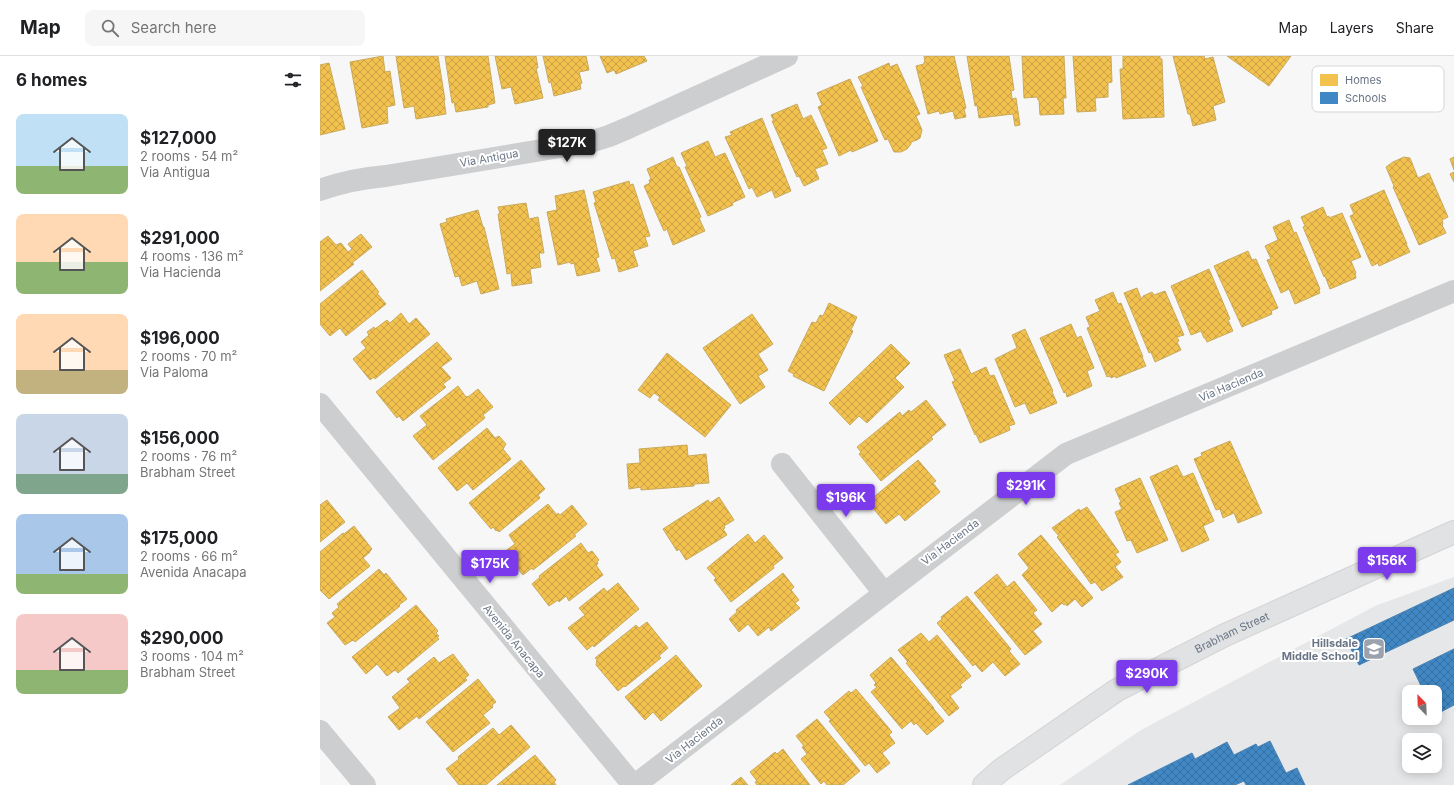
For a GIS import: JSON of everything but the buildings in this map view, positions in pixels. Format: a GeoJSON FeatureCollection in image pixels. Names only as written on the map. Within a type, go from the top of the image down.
{"type":"FeatureCollection","features":[{"type":"Feature","properties":{"kind":"main road","name":"Brabham Street"},"geometry":{"type":"LineString","coordinates":[[984,785],[1001,770],[1117,690],[1225,635],[1454,532]]}},
{"type":"Feature","properties":{"kind":"street","name":"Via Antigua"},"geometry":{"type":"LineString","coordinates":[[320,190],[361,178],[386,176],[590,142],[628,128],[787,56]]}},
{"type":"Feature","properties":{"kind":"street","name":"Via Hacienda"},"geometry":{"type":"LineString","coordinates":[[634,785],[1066,454],[1454,291]]}},
{"type":"Feature","properties":{"kind":"street","name":"Avenida Anacapa"},"geometry":{"type":"LineString","coordinates":[[320,404],[634,785]]}},
{"type":"Feature","properties":{"kind":"street"},"geometry":{"type":"LineString","coordinates":[[782,464],[884,593]]}},
{"type":"Feature","properties":{"kind":"street"},"geometry":{"type":"LineString","coordinates":[[320,731],[365,785]]}},
{"type":"Feature","properties":{"kind":"shaded area","name":"Hillsdale Middle School"},"geometry":{"type":"Polygon","coordinates":[[[1454,577],[1454,785],[1060,785],[1141,730],[1375,606],[1454,577]]]}},
{"type":"Feature","properties":{"kind":"place","name":"Hillsdale Middle School"},"geometry":{"type":"Point","coordinates":[1374,649]}}]}
